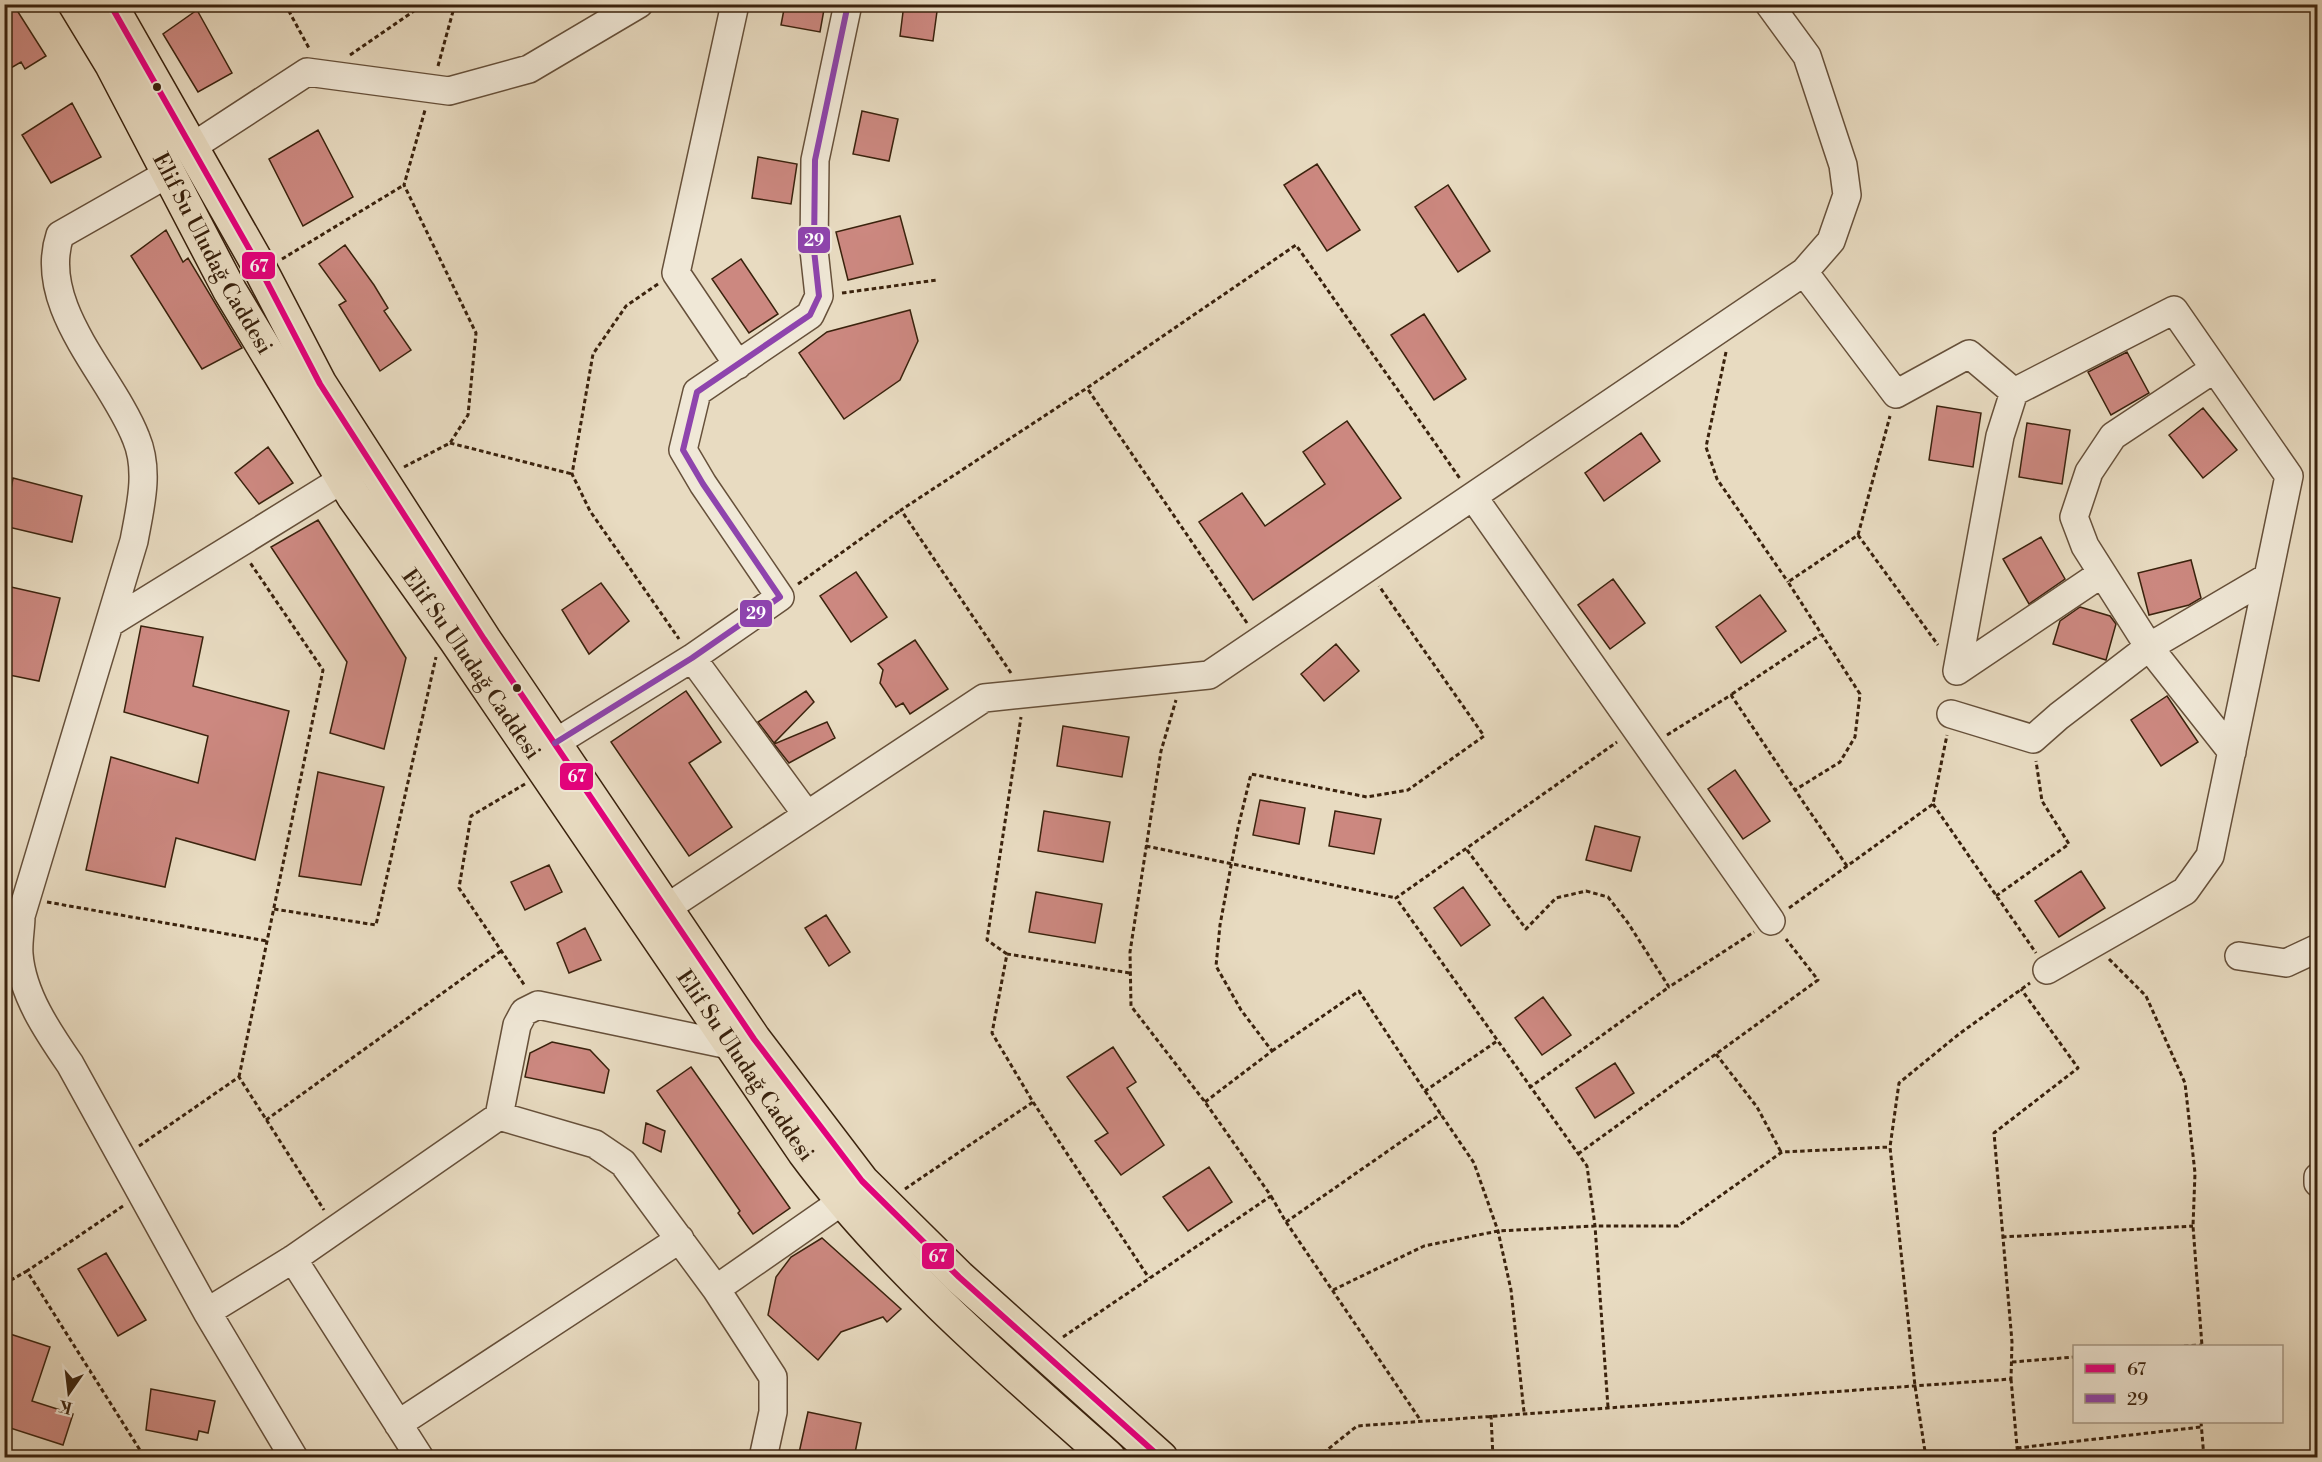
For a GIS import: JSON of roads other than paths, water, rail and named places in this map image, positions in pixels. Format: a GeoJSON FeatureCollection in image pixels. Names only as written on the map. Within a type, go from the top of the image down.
{"type":"FeatureCollection","features":[{"type":"Feature","properties":{"kind":"main road","name":"Elif Su Uludağ Caddesi"},"geometry":{"type":"LineString","coordinates":[[75,4],[112,65],[230,291],[343,479],[444,623],[550,757],[665,909],[761,1048],[862,1181],[959,1277],[1161,1458]]}},
{"type":"Feature","properties":{"kind":"main road","name":"Elif Su Uludağ Caddesi"},"geometry":{"type":"LineString","coordinates":[[110,4],[192,147],[320,384],[484,639],[550,757],[729,1045],[841,1202],[964,1325],[1109,1458]]}},
{"type":"Feature","properties":{"kind":"street"},"geometry":{"type":"LineString","coordinates":[[192,147],[307,72],[449,91],[528,69],[639,4]]}},
{"type":"Feature","properties":{"kind":"street"},"geometry":{"type":"LineString","coordinates":[[735,4],[676,273],[738,365]]}},
{"type":"Feature","properties":{"kind":"street"},"geometry":{"type":"LineString","coordinates":[[550,757],[780,597],[703,484],[683,450],[697,392],[810,315],[819,296],[814,250],[816,159],[848,4]]}},
{"type":"Feature","properties":{"kind":"street"},"geometry":{"type":"LineString","coordinates":[[665,909],[984,698],[1209,675],[1474,498],[1804,272],[1831,241],[1847,195],[1843,165],[1807,56],[1769,4]]}},
{"type":"Feature","properties":{"kind":"street"},"geometry":{"type":"LineString","coordinates":[[168,173],[60,235],[54,252],[62,302],[84,350],[113,393],[137,439],[144,484],[134,541],[21,916],[19,955],[31,996],[49,1034],[70,1064],[207,1312],[294,1458]]}},
{"type":"Feature","properties":{"kind":"street"},"geometry":{"type":"LineString","coordinates":[[1804,272],[1896,394],[1969,354],[2014,392]]}},
{"type":"Feature","properties":{"kind":"street"},"geometry":{"type":"LineString","coordinates":[[2048,970],[2185,891],[2210,856],[2289,476],[2174,310],[2014,392],[2000,436],[1957,671],[2101,574]]}},
{"type":"Feature","properties":{"kind":"street"},"geometry":{"type":"LineString","coordinates":[[2214,369],[2113,436],[2089,472],[2074,517],[2085,546],[2101,574],[2149,647],[2232,752]]}},
{"type":"Feature","properties":{"kind":"street"},"geometry":{"type":"LineString","coordinates":[[110,623],[343,479]]}},
{"type":"Feature","properties":{"kind":"street"},"geometry":{"type":"LineString","coordinates":[[1474,498],[1771,921]]}},
{"type":"Feature","properties":{"kind":"street"},"geometry":{"type":"LineString","coordinates":[[1951,714],[2033,739],[2059,716],[2149,647],[2268,577]]}},
{"type":"Feature","properties":{"kind":"street"},"geometry":{"type":"LineString","coordinates":[[692,658],[807,815]]}},
{"type":"Feature","properties":{"kind":"street"},"geometry":{"type":"LineString","coordinates":[[2239,956],[2286,963],[2318,948]]}},
{"type":"Feature","properties":{"kind":"street"},"geometry":{"type":"LineString","coordinates":[[207,1312],[293,1259],[499,1116],[517,1025],[524,1012],[538,1005],[729,1045]]}},
{"type":"Feature","properties":{"kind":"street"},"geometry":{"type":"LineString","coordinates":[[499,1116],[595,1144],[623,1163],[716,1289],[773,1377],[773,1412],[764,1458]]}},
{"type":"Feature","properties":{"kind":"street"},"geometry":{"type":"LineString","coordinates":[[2318,1177],[2318,1183]]}},
{"type":"Feature","properties":{"kind":"street"},"geometry":{"type":"LineString","coordinates":[[716,1289],[841,1202]]}},
{"type":"Feature","properties":{"kind":"street"},"geometry":{"type":"LineString","coordinates":[[398,1424],[680,1239]]}},
{"type":"Feature","properties":{"kind":"street"},"geometry":{"type":"LineString","coordinates":[[293,1259],[420,1458]]}}]}
